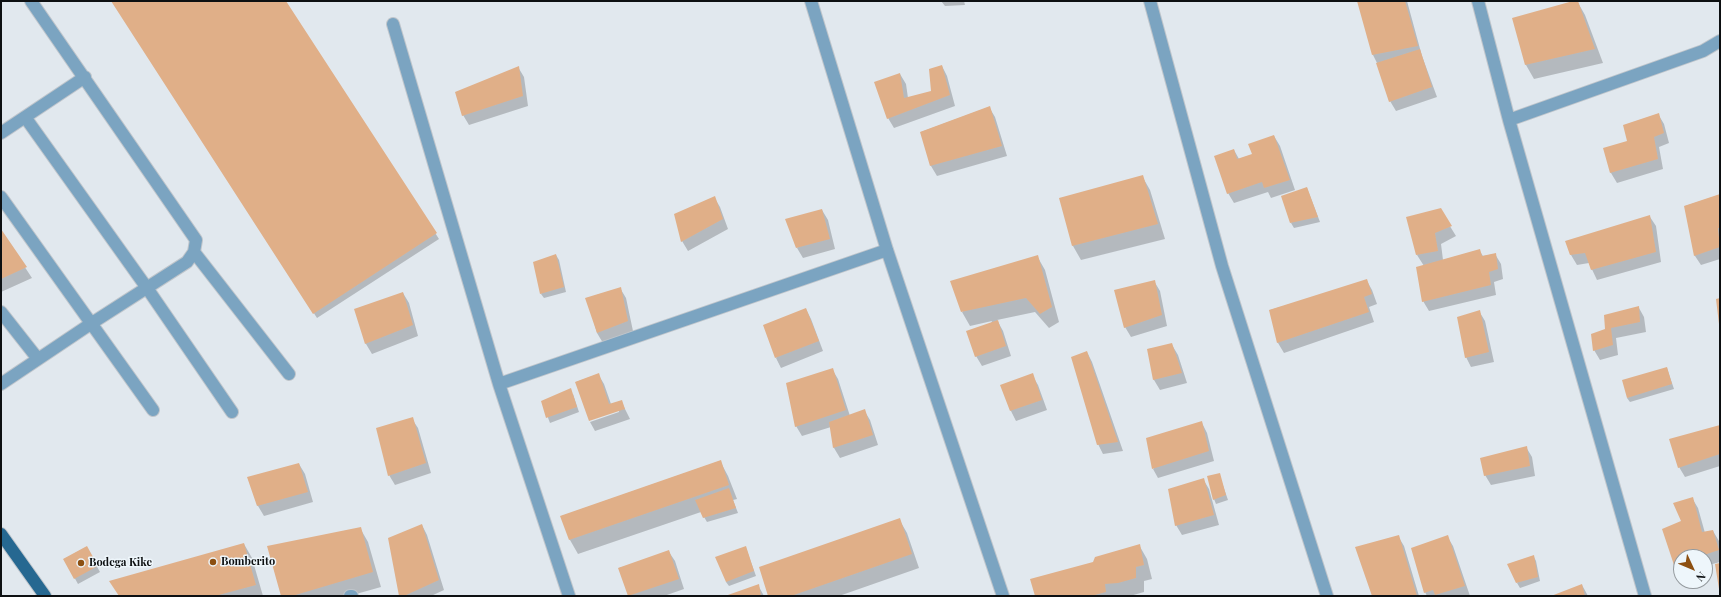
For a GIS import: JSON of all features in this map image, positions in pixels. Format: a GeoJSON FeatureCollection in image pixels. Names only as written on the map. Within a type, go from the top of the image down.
{"type":"FeatureCollection","features":[{"type":"Feature","properties":{"kind":"main road"},"geometry":{"type":"LineString","coordinates":[[1,534],[45,596]]}},
{"type":"Feature","properties":{"kind":"street"},"geometry":{"type":"LineString","coordinates":[[1,384],[187,262],[194,252],[196,240],[85,77],[31,1]]}},
{"type":"Feature","properties":{"kind":"street"},"geometry":{"type":"LineString","coordinates":[[811,1],[887,250],[1003,596]]}},
{"type":"Feature","properties":{"kind":"street"},"geometry":{"type":"LineString","coordinates":[[1150,1],[1222,266],[1327,596]]}},
{"type":"Feature","properties":{"kind":"street"},"geometry":{"type":"LineString","coordinates":[[1478,1],[1508,120],[1645,596]]}},
{"type":"Feature","properties":{"kind":"street"},"geometry":{"type":"LineString","coordinates":[[393,24],[499,384],[569,596]]}},
{"type":"Feature","properties":{"kind":"street"},"geometry":{"type":"LineString","coordinates":[[1508,120],[1703,51],[1720,41]]}},
{"type":"Feature","properties":{"kind":"street"},"geometry":{"type":"LineString","coordinates":[[1,133],[85,77]]}},
{"type":"Feature","properties":{"kind":"street"},"geometry":{"type":"LineString","coordinates":[[25,117],[232,412]]}},
{"type":"Feature","properties":{"kind":"street"},"geometry":{"type":"LineString","coordinates":[[1,197],[153,410]]}},
{"type":"Feature","properties":{"kind":"street"},"geometry":{"type":"LineString","coordinates":[[499,384],[887,250]]}},
{"type":"Feature","properties":{"kind":"street"},"geometry":{"type":"LineString","coordinates":[[194,252],[289,374]]}},
{"type":"Feature","properties":{"kind":"street"},"geometry":{"type":"LineString","coordinates":[[1,312],[38,359]]}},
{"type":"Feature","properties":{"kind":"building"},"geometry":{"type":"Polygon","coordinates":[[[111,1],[286,1],[437,233],[313,314],[111,1]]]}},
{"type":"Feature","properties":{"kind":"building"},"geometry":{"type":"Polygon","coordinates":[[[1357,1],[1405,1],[1418,46],[1372,55],[1357,1]]]}},
{"type":"Feature","properties":{"kind":"building"},"geometry":{"type":"Polygon","coordinates":[[[1573,1],[1578,1],[1595,49],[1525,65],[1512,18],[1573,1]]]}},
{"type":"Feature","properties":{"kind":"building"},"geometry":{"type":"Polygon","coordinates":[[[1420,49],[1432,87],[1389,102],[1376,63],[1420,49]]]}},
{"type":"Feature","properties":{"kind":"building"},"geometry":{"type":"Polygon","coordinates":[[[942,65],[950,95],[887,119],[874,82],[900,73],[904,98],[931,91],[929,69],[942,65]]]}},
{"type":"Feature","properties":{"kind":"building"},"geometry":{"type":"Polygon","coordinates":[[[519,66],[523,96],[462,116],[455,92],[519,66]]]}},
{"type":"Feature","properties":{"kind":"building"},"geometry":{"type":"Polygon","coordinates":[[[990,106],[1002,146],[930,166],[920,132],[990,106]]]}},
{"type":"Feature","properties":{"kind":"building"},"geometry":{"type":"Polygon","coordinates":[[[1659,113],[1664,133],[1654,137],[1658,159],[1610,173],[1603,148],[1627,141],[1623,125],[1659,113]]]}},
{"type":"Feature","properties":{"kind":"building"},"geometry":{"type":"Polygon","coordinates":[[[1274,135],[1290,180],[1264,188],[1262,182],[1227,194],[1214,156],[1234,149],[1237,159],[1252,154],[1248,144],[1274,135]]]}},
{"type":"Feature","properties":{"kind":"building"},"geometry":{"type":"Polygon","coordinates":[[[1143,175],[1158,224],[1072,246],[1059,198],[1143,175]]]}},
{"type":"Feature","properties":{"kind":"building"},"geometry":{"type":"Polygon","coordinates":[[[1307,187],[1318,217],[1290,223],[1281,196],[1307,187]]]}},
{"type":"Feature","properties":{"kind":"building"},"geometry":{"type":"Polygon","coordinates":[[[1720,194],[1720,228],[1718,228],[1720,247],[1694,256],[1684,206],[1720,194]]]}},
{"type":"Feature","properties":{"kind":"building"},"geometry":{"type":"Polygon","coordinates":[[[715,196],[723,219],[681,242],[674,214],[715,196]]]}},
{"type":"Feature","properties":{"kind":"building"},"geometry":{"type":"Polygon","coordinates":[[[1441,208],[1452,226],[1435,233],[1438,251],[1416,255],[1406,217],[1441,208]]]}},
{"type":"Feature","properties":{"kind":"building"},"geometry":{"type":"Polygon","coordinates":[[[822,209],[830,239],[796,248],[785,219],[822,209]]]}},
{"type":"Feature","properties":{"kind":"building"},"geometry":{"type":"Polygon","coordinates":[[[1650,215],[1656,252],[1591,270],[1585,253],[1570,255],[1565,241],[1650,215]]]}},
{"type":"Feature","properties":{"kind":"building"},"geometry":{"type":"Polygon","coordinates":[[[1,229],[27,267],[1,279],[1,229]]]}},
{"type":"Feature","properties":{"kind":"building"},"geometry":{"type":"Polygon","coordinates":[[[1480,249],[1482,256],[1496,253],[1498,269],[1489,272],[1491,285],[1422,302],[1416,267],[1480,249]]]}},
{"type":"Feature","properties":{"kind":"building"},"geometry":{"type":"Polygon","coordinates":[[[556,254],[564,287],[540,294],[533,262],[556,254]]]}},
{"type":"Feature","properties":{"kind":"building"},"geometry":{"type":"Polygon","coordinates":[[[1038,255],[1052,307],[1040,314],[1026,298],[961,312],[950,281],[1038,255]]]}},
{"type":"Feature","properties":{"kind":"building"},"geometry":{"type":"Polygon","coordinates":[[[1367,279],[1372,294],[1364,297],[1369,312],[1277,343],[1269,310],[1367,279]]]}},
{"type":"Feature","properties":{"kind":"building"},"geometry":{"type":"Polygon","coordinates":[[[1155,280],[1162,315],[1124,328],[1114,290],[1155,280]]]}},
{"type":"Feature","properties":{"kind":"building"},"geometry":{"type":"Polygon","coordinates":[[[621,287],[628,321],[597,333],[585,298],[621,287]]]}},
{"type":"Feature","properties":{"kind":"building"},"geometry":{"type":"Polygon","coordinates":[[[403,292],[413,325],[365,344],[354,309],[403,292]]]}},
{"type":"Feature","properties":{"kind":"building"},"geometry":{"type":"Polygon","coordinates":[[[1720,298],[1720,324],[1719,324],[1716,299],[1720,298]]]}},
{"type":"Feature","properties":{"kind":"building"},"geometry":{"type":"Polygon","coordinates":[[[1639,306],[1640,322],[1611,328],[1613,345],[1593,351],[1591,334],[1605,329],[1604,315],[1639,306]]]}},
{"type":"Feature","properties":{"kind":"building"},"geometry":{"type":"Polygon","coordinates":[[[806,308],[819,341],[775,358],[763,325],[806,308]]]}},
{"type":"Feature","properties":{"kind":"building"},"geometry":{"type":"Polygon","coordinates":[[[1480,310],[1489,352],[1465,358],[1457,317],[1480,310]]]}},
{"type":"Feature","properties":{"kind":"building"},"geometry":{"type":"Polygon","coordinates":[[[998,320],[1006,346],[975,357],[966,331],[998,320]]]}},
{"type":"Feature","properties":{"kind":"building"},"geometry":{"type":"Polygon","coordinates":[[[1172,343],[1182,373],[1153,380],[1147,349],[1172,343]]]}},
{"type":"Feature","properties":{"kind":"building"},"geometry":{"type":"Polygon","coordinates":[[[1087,351],[1118,442],[1097,445],[1071,357],[1087,351]]]}},
{"type":"Feature","properties":{"kind":"building"},"geometry":{"type":"Polygon","coordinates":[[[1667,367],[1672,384],[1627,398],[1622,380],[1667,367]]]}},
{"type":"Feature","properties":{"kind":"building"},"geometry":{"type":"Polygon","coordinates":[[[833,368],[846,410],[795,427],[786,383],[833,368]]]}},
{"type":"Feature","properties":{"kind":"building"},"geometry":{"type":"Polygon","coordinates":[[[599,373],[609,404],[622,400],[625,409],[589,421],[575,382],[599,373]]]}},
{"type":"Feature","properties":{"kind":"building"},"geometry":{"type":"Polygon","coordinates":[[[1033,373],[1042,400],[1010,411],[1000,385],[1033,373]]]}},
{"type":"Feature","properties":{"kind":"building"},"geometry":{"type":"Polygon","coordinates":[[[571,388],[577,407],[546,418],[541,401],[571,388]]]}},
{"type":"Feature","properties":{"kind":"building"},"geometry":{"type":"Polygon","coordinates":[[[865,409],[873,435],[833,448],[829,422],[865,409]]]}},
{"type":"Feature","properties":{"kind":"building"},"geometry":{"type":"Polygon","coordinates":[[[413,417],[426,463],[388,476],[376,428],[413,417]]]}},
{"type":"Feature","properties":{"kind":"building"},"geometry":{"type":"Polygon","coordinates":[[[1202,421],[1209,451],[1152,469],[1146,438],[1202,421]]]}},
{"type":"Feature","properties":{"kind":"building"},"geometry":{"type":"Polygon","coordinates":[[[1720,425],[1720,454],[1678,468],[1669,439],[1720,425]]]}},
{"type":"Feature","properties":{"kind":"building"},"geometry":{"type":"Polygon","coordinates":[[[1527,446],[1530,466],[1484,476],[1480,458],[1527,446]]]}},
{"type":"Feature","properties":{"kind":"building"},"geometry":{"type":"Polygon","coordinates":[[[721,460],[729,485],[569,540],[560,516],[721,460]]]}},
{"type":"Feature","properties":{"kind":"building"},"geometry":{"type":"Polygon","coordinates":[[[299,463],[308,492],[257,506],[247,477],[299,463]]]}},
{"type":"Feature","properties":{"kind":"building"},"geometry":{"type":"Polygon","coordinates":[[[1220,473],[1226,495],[1213,500],[1207,476],[1220,473]]]}},
{"type":"Feature","properties":{"kind":"building"},"geometry":{"type":"Polygon","coordinates":[[[1204,478],[1214,515],[1175,526],[1168,489],[1204,478]]]}},
{"type":"Feature","properties":{"kind":"building"},"geometry":{"type":"Polygon","coordinates":[[[729,488],[736,508],[703,518],[695,500],[729,488]]]}},
{"type":"Feature","properties":{"kind":"building"},"geometry":{"type":"Polygon","coordinates":[[[1693,497],[1702,532],[1713,530],[1719,550],[1713,552],[1713,549],[1673,549],[1673,562],[1662,529],[1681,521],[1673,503],[1693,497]]]}},
{"type":"Feature","properties":{"kind":"building"},"geometry":{"type":"Polygon","coordinates":[[[900,518],[912,554],[791,596],[768,596],[759,567],[900,518]]]}},
{"type":"Feature","properties":{"kind":"building"},"geometry":{"type":"Polygon","coordinates":[[[422,524],[439,580],[404,596],[399,596],[388,538],[422,524]]]}},
{"type":"Feature","properties":{"kind":"building"},"geometry":{"type":"Polygon","coordinates":[[[361,527],[373,572],[292,596],[281,596],[267,546],[361,527]]]}},
{"type":"Feature","properties":{"kind":"building"},"geometry":{"type":"Polygon","coordinates":[[[1399,535],[1417,596],[1372,596],[1355,547],[1399,535]]]}},
{"type":"Feature","properties":{"kind":"building"},"geometry":{"type":"Polygon","coordinates":[[[1448,535],[1465,586],[1435,595],[1433,590],[1424,593],[1411,548],[1448,535]]]}},
{"type":"Feature","properties":{"kind":"building","name":"Bomberito"},"geometry":{"type":"Polygon","coordinates":[[[244,543],[256,585],[215,596],[119,596],[109,581],[244,543]]]}},
{"type":"Feature","properties":{"kind":"building"},"geometry":{"type":"Polygon","coordinates":[[[1140,544],[1144,565],[1136,567],[1136,578],[1118,583],[1105,584],[1106,592],[1091,596],[1035,596],[1030,579],[1093,562],[1095,557],[1140,544]]]}},
{"type":"Feature","properties":{"kind":"building","name":"Bodega Kike"},"geometry":{"type":"Polygon","coordinates":[[[87,546],[98,566],[74,579],[63,559],[87,546]]]}},
{"type":"Feature","properties":{"kind":"building"},"geometry":{"type":"Polygon","coordinates":[[[746,546],[754,571],[726,582],[715,557],[746,546]]]}},
{"type":"Feature","properties":{"kind":"building"},"geometry":{"type":"Polygon","coordinates":[[[669,550],[679,579],[628,596],[618,568],[669,550]]]}},
{"type":"Feature","properties":{"kind":"building"},"geometry":{"type":"Polygon","coordinates":[[[1534,555],[1538,577],[1516,583],[1507,564],[1534,555]]]}},
{"type":"Feature","properties":{"kind":"building"},"geometry":{"type":"Polygon","coordinates":[[[1720,563],[1720,589],[1719,589],[1715,564],[1720,563]]]}},
{"type":"Feature","properties":{"kind":"building"},"geometry":{"type":"Polygon","coordinates":[[[759,584],[761,596],[725,596],[759,584]]]}},
{"type":"Feature","properties":{"kind":"building"},"geometry":{"type":"Polygon","coordinates":[[[1582,584],[1585,596],[1551,596],[1582,584]]]}},
{"type":"Feature","properties":{"kind":"place","name":"Bomberito"},"geometry":{"type":"Point","coordinates":[213,562]}},
{"type":"Feature","properties":{"kind":"place","name":"Bodega Kike"},"geometry":{"type":"Point","coordinates":[81,563]}}]}
